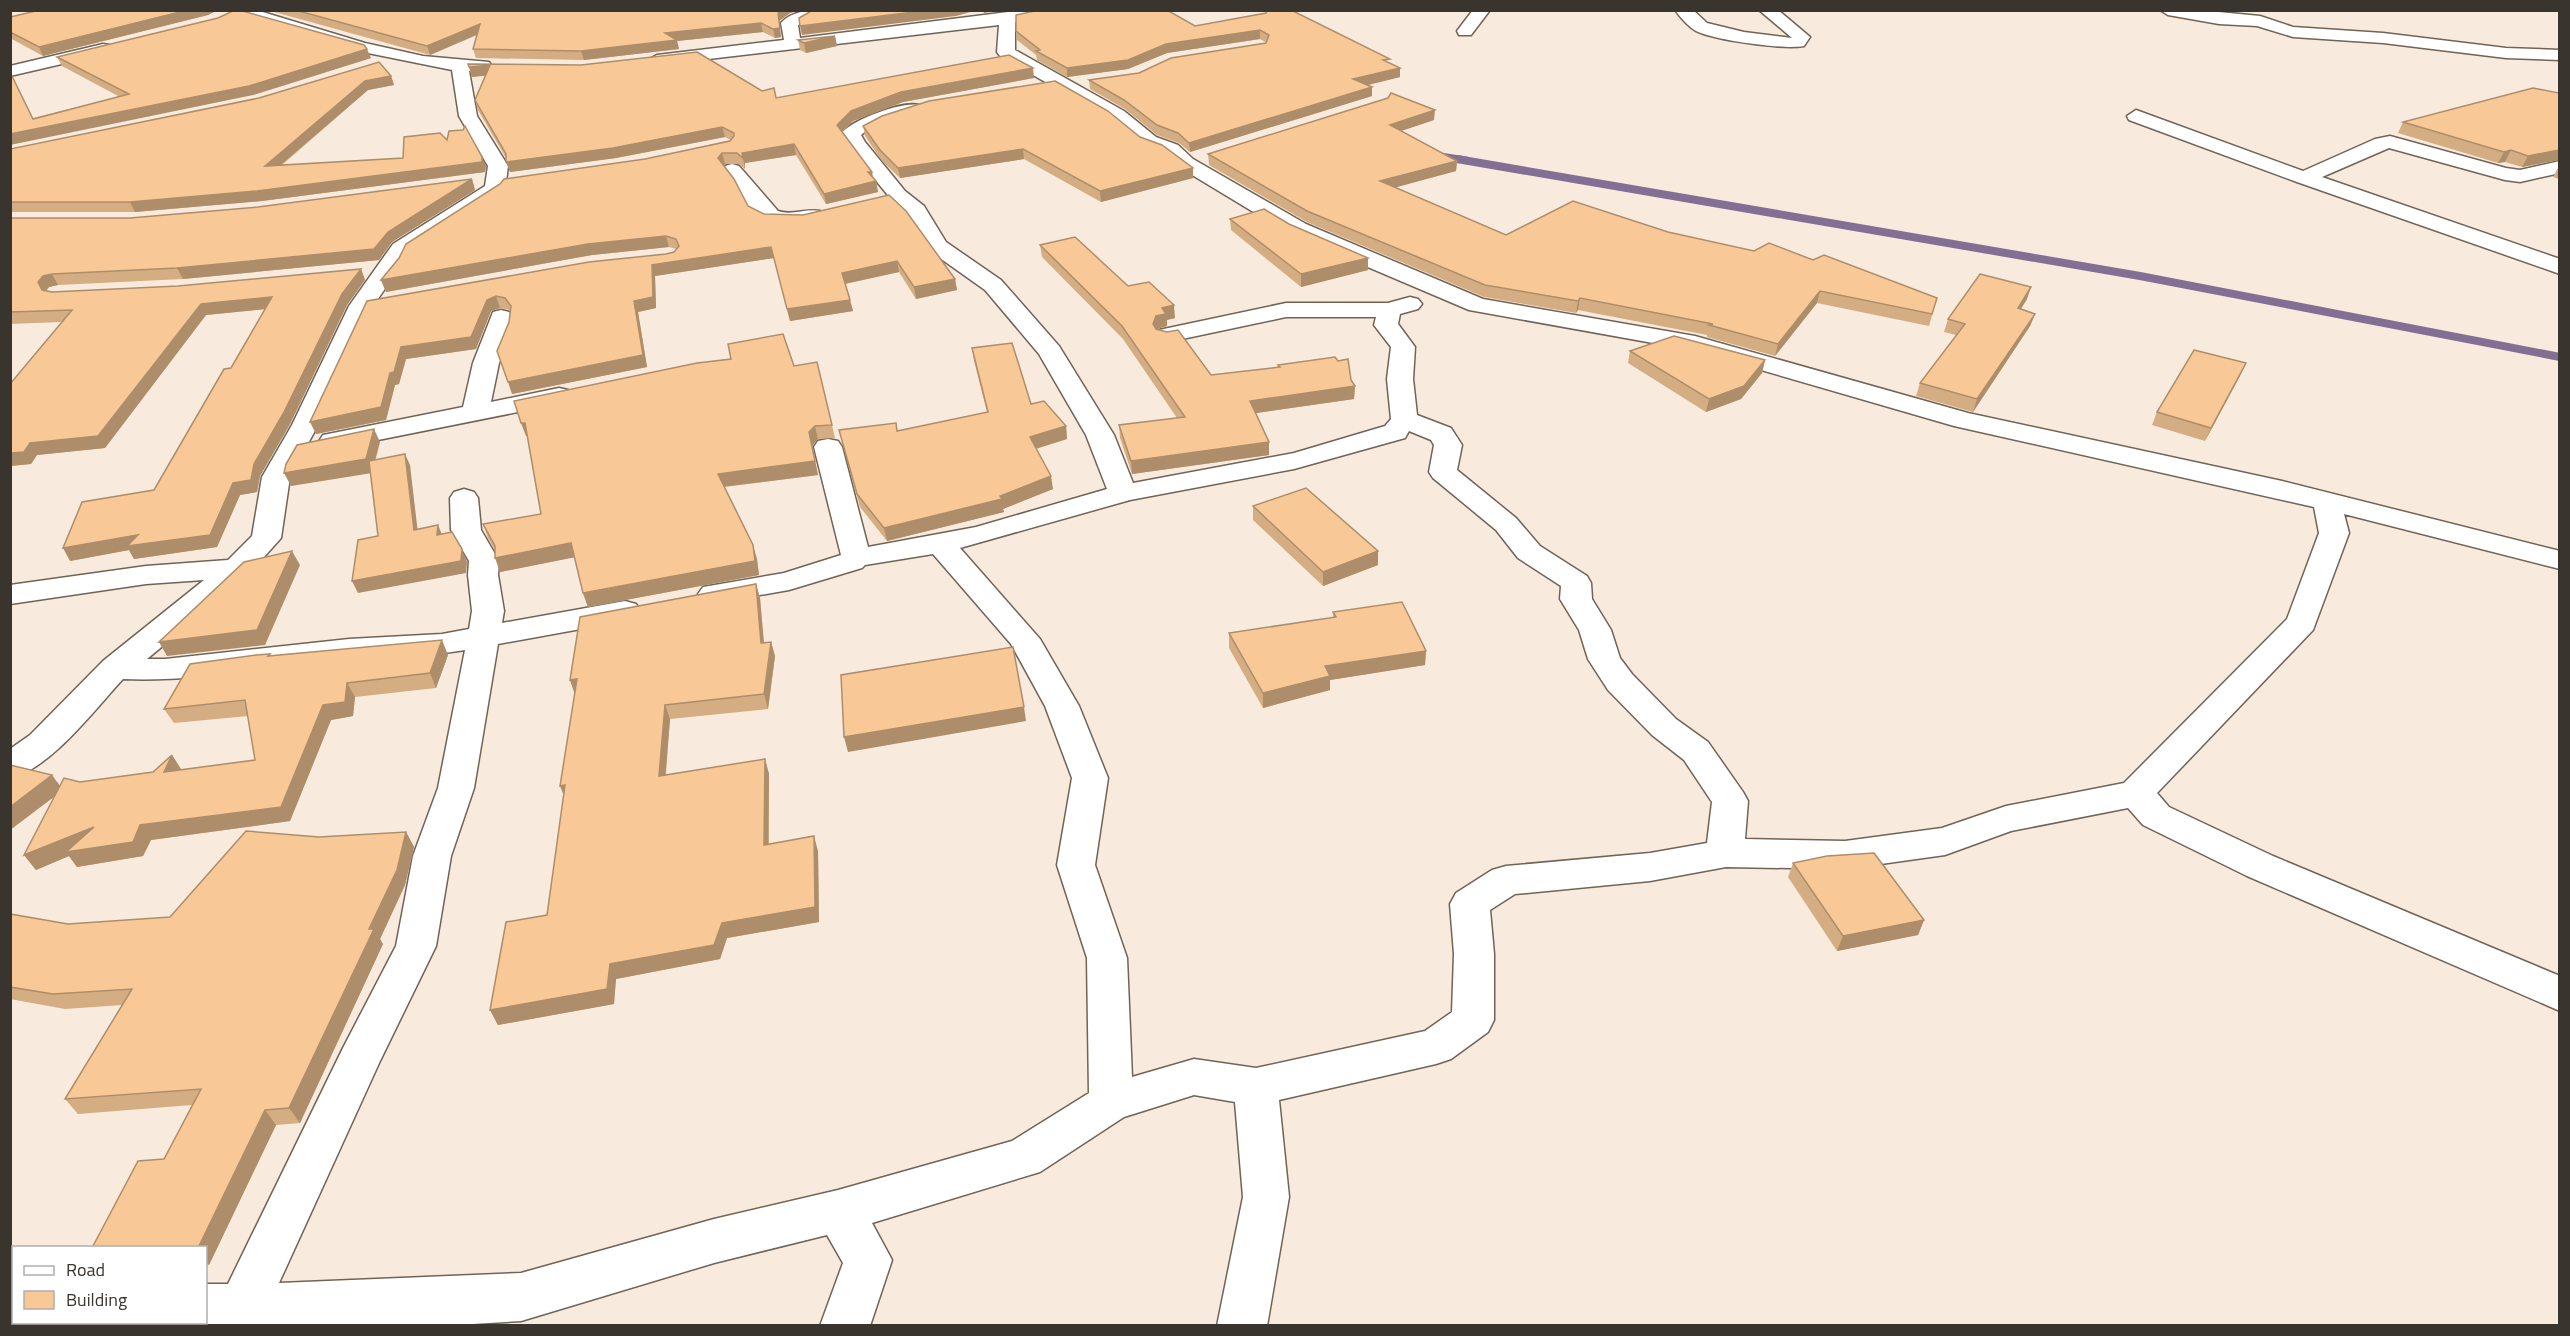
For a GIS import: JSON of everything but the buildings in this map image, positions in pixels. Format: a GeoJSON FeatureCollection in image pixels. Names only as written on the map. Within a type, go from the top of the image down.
{"type":"FeatureCollection","features":[{"type":"Feature","properties":{"kind":"street"},"geometry":{"type":"LineString","coordinates":[[793,43],[789,23],[820,10]]}},
{"type":"Feature","properties":{"kind":"street"},"geometry":{"type":"LineString","coordinates":[[1465,31],[1482,10]]}},
{"type":"Feature","properties":{"kind":"street"},"geometry":{"type":"LineString","coordinates":[[1683,10],[1701,27],[1788,44],[1798,42],[1802,37],[1767,10]]}},
{"type":"Feature","properties":{"kind":"street"},"geometry":{"type":"LineString","coordinates":[[2168,10],[2219,19],[2261,16],[2275,28],[2293,32],[2383,38],[2506,53],[2559,55]]}},
{"type":"Feature","properties":{"kind":"street"},"geometry":{"type":"LineString","coordinates":[[642,62],[1046,11]]}},
{"type":"Feature","properties":{"kind":"street"},"geometry":{"type":"LineString","coordinates":[[239,12],[400,56],[460,67],[498,66]]}},
{"type":"Feature","properties":{"kind":"street"},"geometry":{"type":"LineString","coordinates":[[1004,16],[1006,52],[1117,115],[1149,141],[1197,160],[1298,229],[1477,305],[1695,343],[1964,420],[2327,501],[2559,560]]}},
{"type":"Feature","properties":{"kind":"street"},"geometry":{"type":"LineString","coordinates":[[10,71],[124,44]]}},
{"type":"Feature","properties":{"kind":"street"},"geometry":{"type":"LineString","coordinates":[[373,67],[400,56]]}},
{"type":"Feature","properties":{"kind":"street"},"geometry":{"type":"LineString","coordinates":[[10,767],[42,743],[115,668],[237,569],[266,538],[276,477],[305,425],[361,306],[391,267],[401,249],[495,189],[498,166],[468,116],[460,67]]}},
{"type":"Feature","properties":{"kind":"street"},"geometry":{"type":"LineString","coordinates":[[1019,89],[1099,81]]}},
{"type":"Feature","properties":{"kind":"street"},"geometry":{"type":"LineString","coordinates":[[935,105],[907,110],[860,126],[851,134],[889,197],[916,211],[938,246],[993,285],[1050,351],[1100,435],[1123,493]]}},
{"type":"Feature","properties":{"kind":"street"},"geometry":{"type":"LineString","coordinates":[[2136,116],[2304,178],[2559,267]]}},
{"type":"Feature","properties":{"kind":"street"},"geometry":{"type":"LineString","coordinates":[[2304,178],[2382,143],[2390,142],[2505,174],[2520,176],[2559,167]]}},
{"type":"Feature","properties":{"kind":"street"},"geometry":{"type":"LineString","coordinates":[[732,170],[747,185],[760,211],[776,218],[805,218],[832,211]]}},
{"type":"Feature","properties":{"kind":"street"},"geometry":{"type":"LineString","coordinates":[[358,272],[391,267]]}},
{"type":"Feature","properties":{"kind":"street"},"geometry":{"type":"LineString","coordinates":[[1168,335],[1286,310],[1389,310],[1443,292]]}},
{"type":"Feature","properties":{"kind":"street"},"geometry":{"type":"LineString","coordinates":[[361,306],[395,300]]}},
{"type":"Feature","properties":{"kind":"street"},"geometry":{"type":"LineString","coordinates":[[115,668],[165,670],[264,657],[483,639],[789,581],[851,562],[856,557],[889,554],[940,544],[1106,500],[1123,493],[1218,474],[1281,465],[1327,453],[1395,432],[1404,419],[1400,379],[1403,347],[1386,325],[1389,310]]}},
{"type":"Feature","properties":{"kind":"street"},"geometry":{"type":"LineString","coordinates":[[475,414],[486,363],[499,333],[501,317]]}},
{"type":"Feature","properties":{"kind":"street"},"geometry":{"type":"LineString","coordinates":[[290,450],[580,392]]}},
{"type":"Feature","properties":{"kind":"street"},"geometry":{"type":"LineString","coordinates":[[1404,419],[1441,434],[1448,445],[1443,472],[1506,524],[1529,552],[1576,583],[1576,599],[1595,630],[1604,659],[1620,682],[1664,727],[1696,751],[1730,801],[1725,832],[1726,853]]}},
{"type":"Feature","properties":{"kind":"street"},"geometry":{"type":"LineString","coordinates":[[828,447],[856,557]]}},
{"type":"Feature","properties":{"kind":"street"},"geometry":{"type":"LineString","coordinates":[[464,498],[466,530],[484,561],[481,577],[488,594],[488,611],[456,788],[432,856],[416,946],[358,1061],[224,1308],[474,1312],[714,1241],[838,1211],[1024,1158],[1111,1102],[1194,1077],[1256,1087],[1436,1046],[1473,1020],[1474,954],[1470,904],[1506,880],[1650,867],[1726,853],[1845,855],[1945,841],[2006,819],[2066,809],[2136,793],[2302,623],[2334,533],[2327,501]]}},
{"type":"Feature","properties":{"kind":"street"},"geometry":{"type":"LineString","coordinates":[[940,544],[1024,639],[1062,706],[1090,778],[1076,865],[1107,958],[1111,1102]]}},
{"type":"Feature","properties":{"kind":"street"},"geometry":{"type":"LineString","coordinates":[[10,595],[146,575],[237,569]]}},
{"type":"Feature","properties":{"kind":"street"},"geometry":{"type":"LineString","coordinates":[[2136,793],[2156,816],[2260,866],[2559,994]]}},
{"type":"Feature","properties":{"kind":"street"},"geometry":{"type":"LineString","coordinates":[[1242,1326],[1266,1197],[1256,1087]]}},
{"type":"Feature","properties":{"kind":"street"},"geometry":{"type":"LineString","coordinates":[[838,1211],[868,1260],[845,1326]]}},
{"type":"Feature","properties":{"kind":"waterway"},"geometry":{"type":"LineString","coordinates":[[1440,156],[1466,160]]}},
{"type":"Feature","properties":{"kind":"waterway"},"geometry":{"type":"LineString","coordinates":[[1457,159],[2140,276],[2560,357]]}}]}
